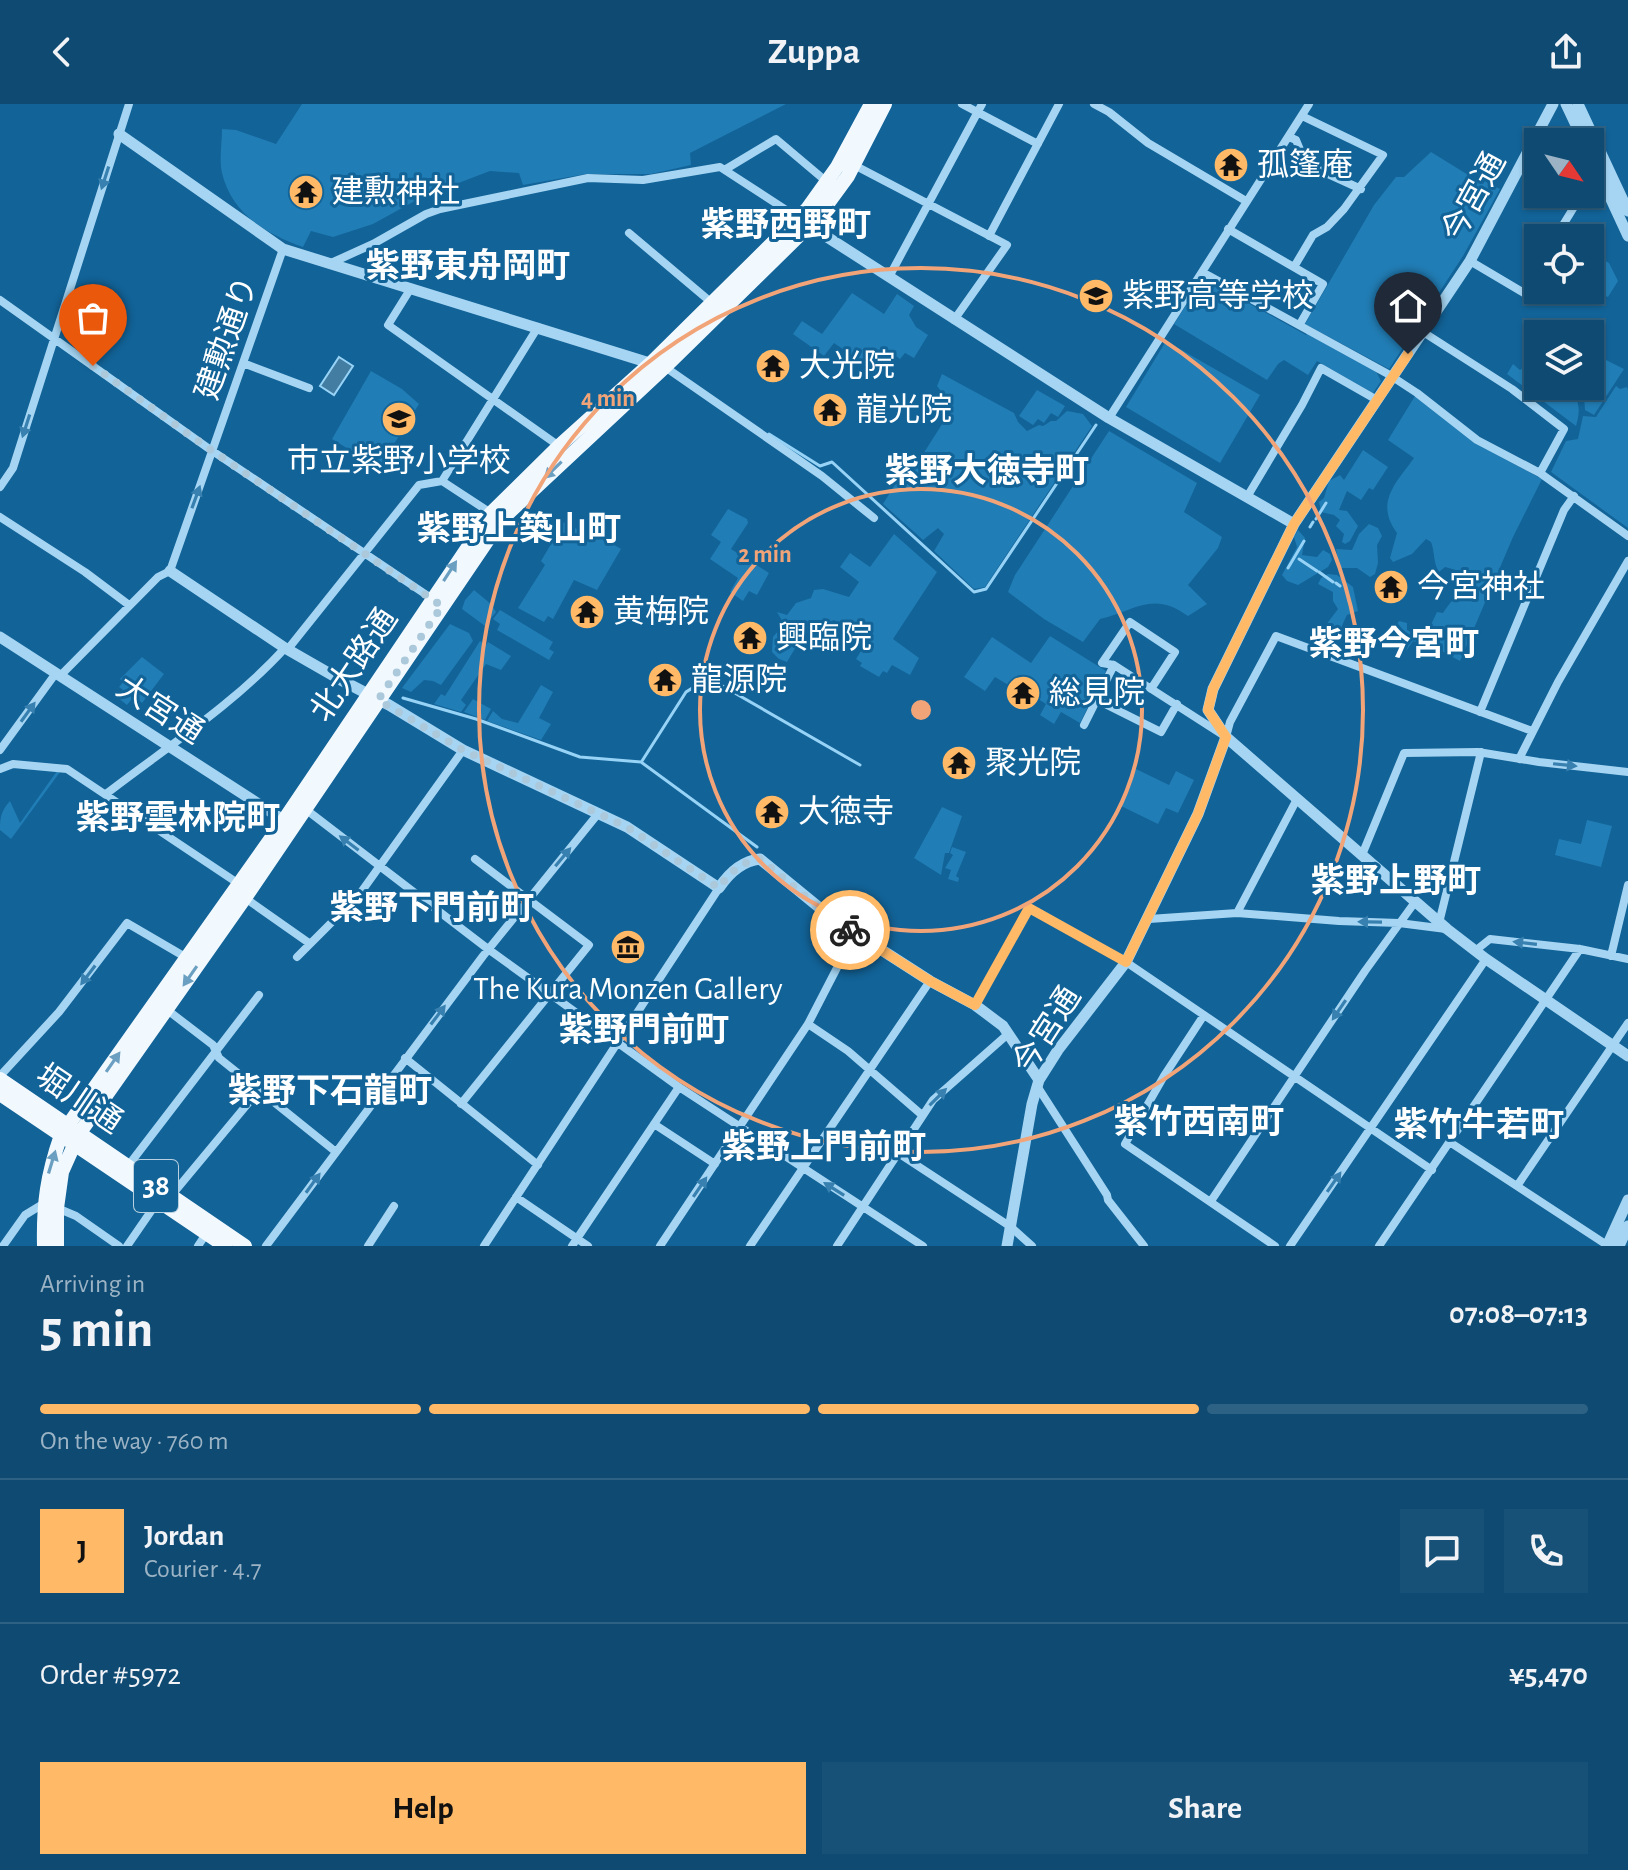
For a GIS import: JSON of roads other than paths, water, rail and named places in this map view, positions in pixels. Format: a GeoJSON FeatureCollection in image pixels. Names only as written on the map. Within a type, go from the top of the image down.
{"type":"FeatureCollection","features":[{"type":"Feature","properties":{"kind":"main road","name":"北大路通"},"geometry":{"type":"LineString","coordinates":[[437,602],[502,519],[804,222],[871,104]]}},
{"type":"Feature","properties":{"kind":"main road","name":"北大路通"},"geometry":{"type":"LineString","coordinates":[[44,1246],[50,1206],[71,1134],[288,823],[437,602],[491,513],[559,446],[658,365],[713,304],[833,198],[854,165],[885,104]]}},
{"type":"Feature","properties":{"kind":"main road","name":"北大路通"},"geometry":{"type":"LineString","coordinates":[[161,1006],[187,958],[242,891]]}},
{"type":"Feature","properties":{"kind":"main road","name":"堀川通"},"geometry":{"type":"LineString","coordinates":[[0,1078],[71,1134],[165,1198],[245,1246]]}},
{"type":"Feature","properties":{"kind":"main road","name":"堀川通"},"geometry":{"type":"LineString","coordinates":[[0,1094],[128,1166],[165,1198],[202,1240],[225,1246]]}},
{"type":"Feature","properties":{"kind":"main road","name":"北大路通"},"geometry":{"type":"LineString","coordinates":[[50,1206],[57,1246]]}},
{"type":"Feature","properties":{"kind":"street"},"geometry":{"type":"LineString","coordinates":[[0,487],[13,468],[129,104]]}},
{"type":"Feature","properties":{"kind":"street"},"geometry":{"type":"LineString","coordinates":[[962,104],[980,108],[1038,144]]}},
{"type":"Feature","properties":{"kind":"street"},"geometry":{"type":"LineString","coordinates":[[989,236],[1059,104]]}},
{"type":"Feature","properties":{"kind":"street"},"geometry":{"type":"LineString","coordinates":[[1094,104],[1112,108],[1148,143],[1246,201]]}},
{"type":"Feature","properties":{"kind":"street"},"geometry":{"type":"LineString","coordinates":[[1109,418],[1309,104]]}},
{"type":"Feature","properties":{"kind":"street","name":"今宮通"},"geometry":{"type":"LineString","coordinates":[[1007,1246],[1038,1083],[1058,1050],[1126,962],[1198,814],[1226,737],[1208,710],[1210,698],[1294,524],[1470,261],[1553,104]]}},
{"type":"Feature","properties":{"kind":"street"},"geometry":{"type":"LineString","coordinates":[[1566,104],[1577,128]]}},
{"type":"Feature","properties":{"kind":"street"},"geometry":{"type":"LineString","coordinates":[[1578,104],[1628,234]]}},
{"type":"Feature","properties":{"kind":"street"},"geometry":{"type":"LineString","coordinates":[[889,277],[980,108]]}},
{"type":"Feature","properties":{"kind":"street"},"geometry":{"type":"LineString","coordinates":[[1294,267],[1313,235],[1327,227],[1361,189],[1383,155],[1302,116]]}},
{"type":"Feature","properties":{"kind":"street"},"geometry":{"type":"LineString","coordinates":[[119,134],[283,249],[658,365],[822,476],[874,518]]}},
{"type":"Feature","properties":{"kind":"street"},"geometry":{"type":"LineString","coordinates":[[1289,137],[1296,140],[1306,164],[1361,189]]}},
{"type":"Feature","properties":{"kind":"street"},"geometry":{"type":"LineString","coordinates":[[726,169],[776,139],[827,183]]}},
{"type":"Feature","properties":{"kind":"street"},"geometry":{"type":"LineString","coordinates":[[854,165],[1007,245],[954,320]]}},
{"type":"Feature","properties":{"kind":"street"},"geometry":{"type":"LineString","coordinates":[[331,264],[440,209],[588,178],[643,180],[720,167],[1109,418],[1294,524]]}},
{"type":"Feature","properties":{"kind":"street"},"geometry":{"type":"LineString","coordinates":[[1604,175],[1628,211]]}},
{"type":"Feature","properties":{"kind":"street"},"geometry":{"type":"LineString","coordinates":[[1604,184],[1609,182]]}},
{"type":"Feature","properties":{"kind":"street"},"geometry":{"type":"LineString","coordinates":[[1228,229],[1323,284],[1300,324]]}},
{"type":"Feature","properties":{"kind":"street"},"geometry":{"type":"LineString","coordinates":[[629,233],[713,304]]}},
{"type":"Feature","properties":{"kind":"street","name":"建勲通り"},"geometry":{"type":"LineString","coordinates":[[170,571],[283,249]]}},
{"type":"Feature","properties":{"kind":"street"},"geometry":{"type":"LineString","coordinates":[[1470,261],[1524,293]]}},
{"type":"Feature","properties":{"kind":"street"},"geometry":{"type":"LineString","coordinates":[[1202,272],[1392,377],[1477,440],[1540,473],[1628,536]]}},
{"type":"Feature","properties":{"kind":"street"},"geometry":{"type":"LineString","coordinates":[[411,288],[388,325],[559,446]]}},
{"type":"Feature","properties":{"kind":"street"},"geometry":{"type":"LineString","coordinates":[[0,300],[437,602]]}},
{"type":"Feature","properties":{"kind":"street"},"geometry":{"type":"LineString","coordinates":[[442,481],[538,327]]}},
{"type":"Feature","properties":{"kind":"street"},"geometry":{"type":"LineString","coordinates":[[1423,332],[1512,389],[1564,429],[1540,473]]}},
{"type":"Feature","properties":{"kind":"street"},"geometry":{"type":"LineString","coordinates":[[243,363],[309,388]]}},
{"type":"Feature","properties":{"kind":"street"},"geometry":{"type":"LineString","coordinates":[[1247,497],[1321,368],[1377,400]]}},
{"type":"Feature","properties":{"kind":"street"},"geometry":{"type":"LineString","coordinates":[[106,794],[220,710],[260,675],[287,648],[419,485],[442,481],[491,513]]}},
{"type":"Feature","properties":{"kind":"street"},"geometry":{"type":"LineString","coordinates":[[1480,712],[1564,510],[1574,496]]}},
{"type":"Feature","properties":{"kind":"street"},"geometry":{"type":"LineString","coordinates":[[0,517],[85,572],[129,605]]}},
{"type":"Feature","properties":{"kind":"street"},"geometry":{"type":"LineString","coordinates":[[1519,759],[1585,633],[1628,561]]}},
{"type":"Feature","properties":{"kind":"street"},"geometry":{"type":"LineString","coordinates":[[0,750],[58,674],[158,577],[170,571],[287,648],[463,750],[627,827],[719,888]]}},
{"type":"Feature","properties":{"kind":"street"},"geometry":{"type":"LineString","coordinates":[[1151,689],[1175,652],[1130,622],[1102,663],[1114,665],[1151,689],[1177,704],[1226,737],[1443,926],[1628,1056]]}},
{"type":"Feature","properties":{"kind":"street"},"geometry":{"type":"LineString","coordinates":[[1226,737],[1230,722],[1276,636],[1532,731]]}},
{"type":"Feature","properties":{"kind":"street","name":"大宮通"},"geometry":{"type":"LineString","coordinates":[[0,637],[288,823]]}},
{"type":"Feature","properties":{"kind":"street"},"geometry":{"type":"LineString","coordinates":[[1084,725],[1114,665]]}},
{"type":"Feature","properties":{"kind":"street"},"geometry":{"type":"LineString","coordinates":[[1097,700],[1161,732],[1177,704]]}},
{"type":"Feature","properties":{"kind":"street"},"geometry":{"type":"LineString","coordinates":[[297,957],[337,919],[380,867],[463,750]]}},
{"type":"Feature","properties":{"kind":"street"},"geometry":{"type":"LineString","coordinates":[[1443,926],[1481,752]]}},
{"type":"Feature","properties":{"kind":"street"},"geometry":{"type":"LineString","coordinates":[[1362,855],[1404,753],[1481,752],[1628,772]]}},
{"type":"Feature","properties":{"kind":"street"},"geometry":{"type":"LineString","coordinates":[[0,769],[13,764],[67,769],[242,891],[309,943]]}},
{"type":"Feature","properties":{"kind":"street"},"geometry":{"type":"LineString","coordinates":[[1237,913],[1297,799]]}},
{"type":"Feature","properties":{"kind":"street"},"geometry":{"type":"LineString","coordinates":[[300,805],[488,949],[679,1087],[923,1246]]}},
{"type":"Feature","properties":{"kind":"street"},"geometry":{"type":"LineString","coordinates":[[266,1246],[488,949],[597,815]]}},
{"type":"Feature","properties":{"kind":"street"},"geometry":{"type":"LineString","coordinates":[[461,1104],[589,945],[475,859]]}},
{"type":"Feature","properties":{"kind":"street"},"geometry":{"type":"LineString","coordinates":[[484,1246],[729,873],[754,859],[760,859],[832,918],[930,981],[975,1005],[1003,1026],[1108,1200],[1144,1246]]}},
{"type":"Feature","properties":{"kind":"street"},"geometry":{"type":"LineString","coordinates":[[1611,956],[1628,885]]}},
{"type":"Feature","properties":{"kind":"street"},"geometry":{"type":"LineString","coordinates":[[1211,1201],[1415,902]]}},
{"type":"Feature","properties":{"kind":"street"},"geometry":{"type":"LineString","coordinates":[[975,1005],[1029,908],[1126,962],[1432,1170]]}},
{"type":"Feature","properties":{"kind":"street"},"geometry":{"type":"LineString","coordinates":[[1149,919],[1237,913],[1443,926]]}},
{"type":"Feature","properties":{"kind":"street"},"geometry":{"type":"LineString","coordinates":[[0,1078],[59,1012],[127,923],[187,958]]}},
{"type":"Feature","properties":{"kind":"street"},"geometry":{"type":"LineString","coordinates":[[660,1246],[808,1024],[855,933]]}},
{"type":"Feature","properties":{"kind":"street"},"geometry":{"type":"LineString","coordinates":[[1475,951],[1490,939],[1580,949],[1628,959]]}},
{"type":"Feature","properties":{"kind":"street"},"geometry":{"type":"LineString","coordinates":[[1379,1246],[1580,949]]}},
{"type":"Feature","properties":{"kind":"street"},"geometry":{"type":"LineString","coordinates":[[1290,1246],[1486,959]]}},
{"type":"Feature","properties":{"kind":"street"},"geometry":{"type":"LineString","coordinates":[[750,1246],[930,981]]}},
{"type":"Feature","properties":{"kind":"street"},"geometry":{"type":"LineString","coordinates":[[128,1166],[259,995]]}},
{"type":"Feature","properties":{"kind":"street"},"geometry":{"type":"LineString","coordinates":[[161,1006],[213,1045],[219,1058],[336,1152]]}},
{"type":"Feature","properties":{"kind":"street"},"geometry":{"type":"LineString","coordinates":[[1204,1015],[1125,1144],[1275,1246]]}},
{"type":"Feature","properties":{"kind":"street"},"geometry":{"type":"LineString","coordinates":[[1517,1186],[1628,1023]]}},
{"type":"Feature","properties":{"kind":"street"},"geometry":{"type":"LineString","coordinates":[[808,1024],[848,1051],[922,1115]]}},
{"type":"Feature","properties":{"kind":"street"},"geometry":{"type":"LineString","coordinates":[[837,1246],[933,1100],[1008,1034]]}},
{"type":"Feature","properties":{"kind":"street"},"geometry":{"type":"LineString","coordinates":[[405,1058],[538,1165]]}},
{"type":"Feature","properties":{"kind":"street"},"geometry":{"type":"LineString","coordinates":[[574,1242],[679,1087]]}},
{"type":"Feature","properties":{"kind":"street"},"geometry":{"type":"LineString","coordinates":[[127,1246],[259,1090]]}},
{"type":"Feature","properties":{"kind":"street"},"geometry":{"type":"LineString","coordinates":[[654,1124],[715,1164]]}},
{"type":"Feature","properties":{"kind":"street"},"geometry":{"type":"LineString","coordinates":[[1451,1143],[1607,1246],[1621,1245],[1628,1226]]}},
{"type":"Feature","properties":{"kind":"street"},"geometry":{"type":"LineString","coordinates":[[898,1153],[1011,1227],[1032,1246]]}},
{"type":"Feature","properties":{"kind":"street"},"geometry":{"type":"LineString","coordinates":[[516,1197],[574,1242],[588,1246]]}},
{"type":"Feature","properties":{"kind":"street"},"geometry":{"type":"LineString","coordinates":[[1607,1246],[1628,1200]]}},
{"type":"Feature","properties":{"kind":"street"},"geometry":{"type":"LineString","coordinates":[[3,1241],[25,1215],[50,1206],[76,1216],[119,1246]]}},
{"type":"Feature","properties":{"kind":"street"},"geometry":{"type":"LineString","coordinates":[[369,1246],[394,1206]]}},
{"type":"Feature","properties":{"kind":"waterway"},"geometry":{"type":"LineString","coordinates":[[769,434],[820,466],[832,462],[974,592],[986,589],[1096,425]]}},
{"type":"Feature","properties":{"kind":"waterway"},"geometry":{"type":"LineString","coordinates":[[1316,519],[1326,503]]}},
{"type":"Feature","properties":{"kind":"waterway"},"geometry":{"type":"LineString","coordinates":[[1310,527],[1313,522]]}},
{"type":"Feature","properties":{"kind":"waterway"},"geometry":{"type":"LineString","coordinates":[[1288,568],[1304,541]]}},
{"type":"Feature","properties":{"kind":"waterway"},"geometry":{"type":"LineString","coordinates":[[1299,559],[1317,571]]}},
{"type":"Feature","properties":{"kind":"waterway"},"geometry":{"type":"LineString","coordinates":[[1319,572],[1333,582]]}},
{"type":"Feature","properties":{"kind":"waterway"},"geometry":{"type":"LineString","coordinates":[[1336,583],[1340,586]]}},
{"type":"Feature","properties":{"kind":"waterway"},"geometry":{"type":"LineString","coordinates":[[642,761],[686,692],[710,683],[719,684],[860,765]]}},
{"type":"Feature","properties":{"kind":"waterway"},"geometry":{"type":"LineString","coordinates":[[403,698],[476,719],[580,757],[641,762],[757,847]]}},
{"type":"Feature","properties":{"kind":"place","name":"孤篷庵"},"geometry":{"type":"Point","coordinates":[1231,165]}},
{"type":"Feature","properties":{"kind":"place","name":"建勲神社"},"geometry":{"type":"Point","coordinates":[306,192]}},
{"type":"Feature","properties":{"kind":"place","name":"紫野高等学校"},"geometry":{"type":"Point","coordinates":[1096,296]}},
{"type":"Feature","properties":{"kind":"place","name":"大光院"},"geometry":{"type":"Point","coordinates":[773,366]}},
{"type":"Feature","properties":{"kind":"place","name":"龍光院"},"geometry":{"type":"Point","coordinates":[830,410]}},
{"type":"Feature","properties":{"kind":"place","name":"市立紫野小学校"},"geometry":{"type":"Point","coordinates":[399,419]}},
{"type":"Feature","properties":{"kind":"place","name":"今宮神社"},"geometry":{"type":"Point","coordinates":[1391,587]}},
{"type":"Feature","properties":{"kind":"place","name":"黄梅院"},"geometry":{"type":"Point","coordinates":[587,612]}},
{"type":"Feature","properties":{"kind":"place","name":"興臨院"},"geometry":{"type":"Point","coordinates":[750,638]}},
{"type":"Feature","properties":{"kind":"place","name":"龍源院"},"geometry":{"type":"Point","coordinates":[665,680]}},
{"type":"Feature","properties":{"kind":"place","name":"総見院"},"geometry":{"type":"Point","coordinates":[1023,693]}},
{"type":"Feature","properties":{"kind":"place","name":"聚光院"},"geometry":{"type":"Point","coordinates":[959,763]}},
{"type":"Feature","properties":{"kind":"place","name":"大徳寺"},"geometry":{"type":"Point","coordinates":[772,812]}},
{"type":"Feature","properties":{"kind":"place","name":"The Kura Monzen Gallery"},"geometry":{"type":"Point","coordinates":[628,947]}},
{"type":"Feature","properties":{"kind":"district","name":"紫野西野町"},"geometry":{"type":"Point","coordinates":[786,226]}},
{"type":"Feature","properties":{"kind":"district","name":"紫野東舟岡町"},"geometry":{"type":"Point","coordinates":[468,267]}},
{"type":"Feature","properties":{"kind":"district","name":"紫野大徳寺町"},"geometry":{"type":"Point","coordinates":[987,472]}},
{"type":"Feature","properties":{"kind":"district","name":"紫野上築山町"},"geometry":{"type":"Point","coordinates":[519,530]}},
{"type":"Feature","properties":{"kind":"district","name":"紫野今宮町"},"geometry":{"type":"Point","coordinates":[1394,645]}},
{"type":"Feature","properties":{"kind":"district","name":"紫野雲林院町"},"geometry":{"type":"Point","coordinates":[178,819]}},
{"type":"Feature","properties":{"kind":"district","name":"紫野上野町"},"geometry":{"type":"Point","coordinates":[1396,882]}},
{"type":"Feature","properties":{"kind":"district","name":"紫野下門前町"},"geometry":{"type":"Point","coordinates":[432,909]}},
{"type":"Feature","properties":{"kind":"district","name":"紫野門前町"},"geometry":{"type":"Point","coordinates":[644,1031]}},
{"type":"Feature","properties":{"kind":"district","name":"紫野下石龍町"},"geometry":{"type":"Point","coordinates":[330,1092]}},
{"type":"Feature","properties":{"kind":"district","name":"紫竹西南町"},"geometry":{"type":"Point","coordinates":[1199,1123]}},
{"type":"Feature","properties":{"kind":"district","name":"紫竹牛若町"},"geometry":{"type":"Point","coordinates":[1479,1126]}},
{"type":"Feature","properties":{"kind":"district","name":"紫野上門前町"},"geometry":{"type":"Point","coordinates":[824,1148]}}]}
